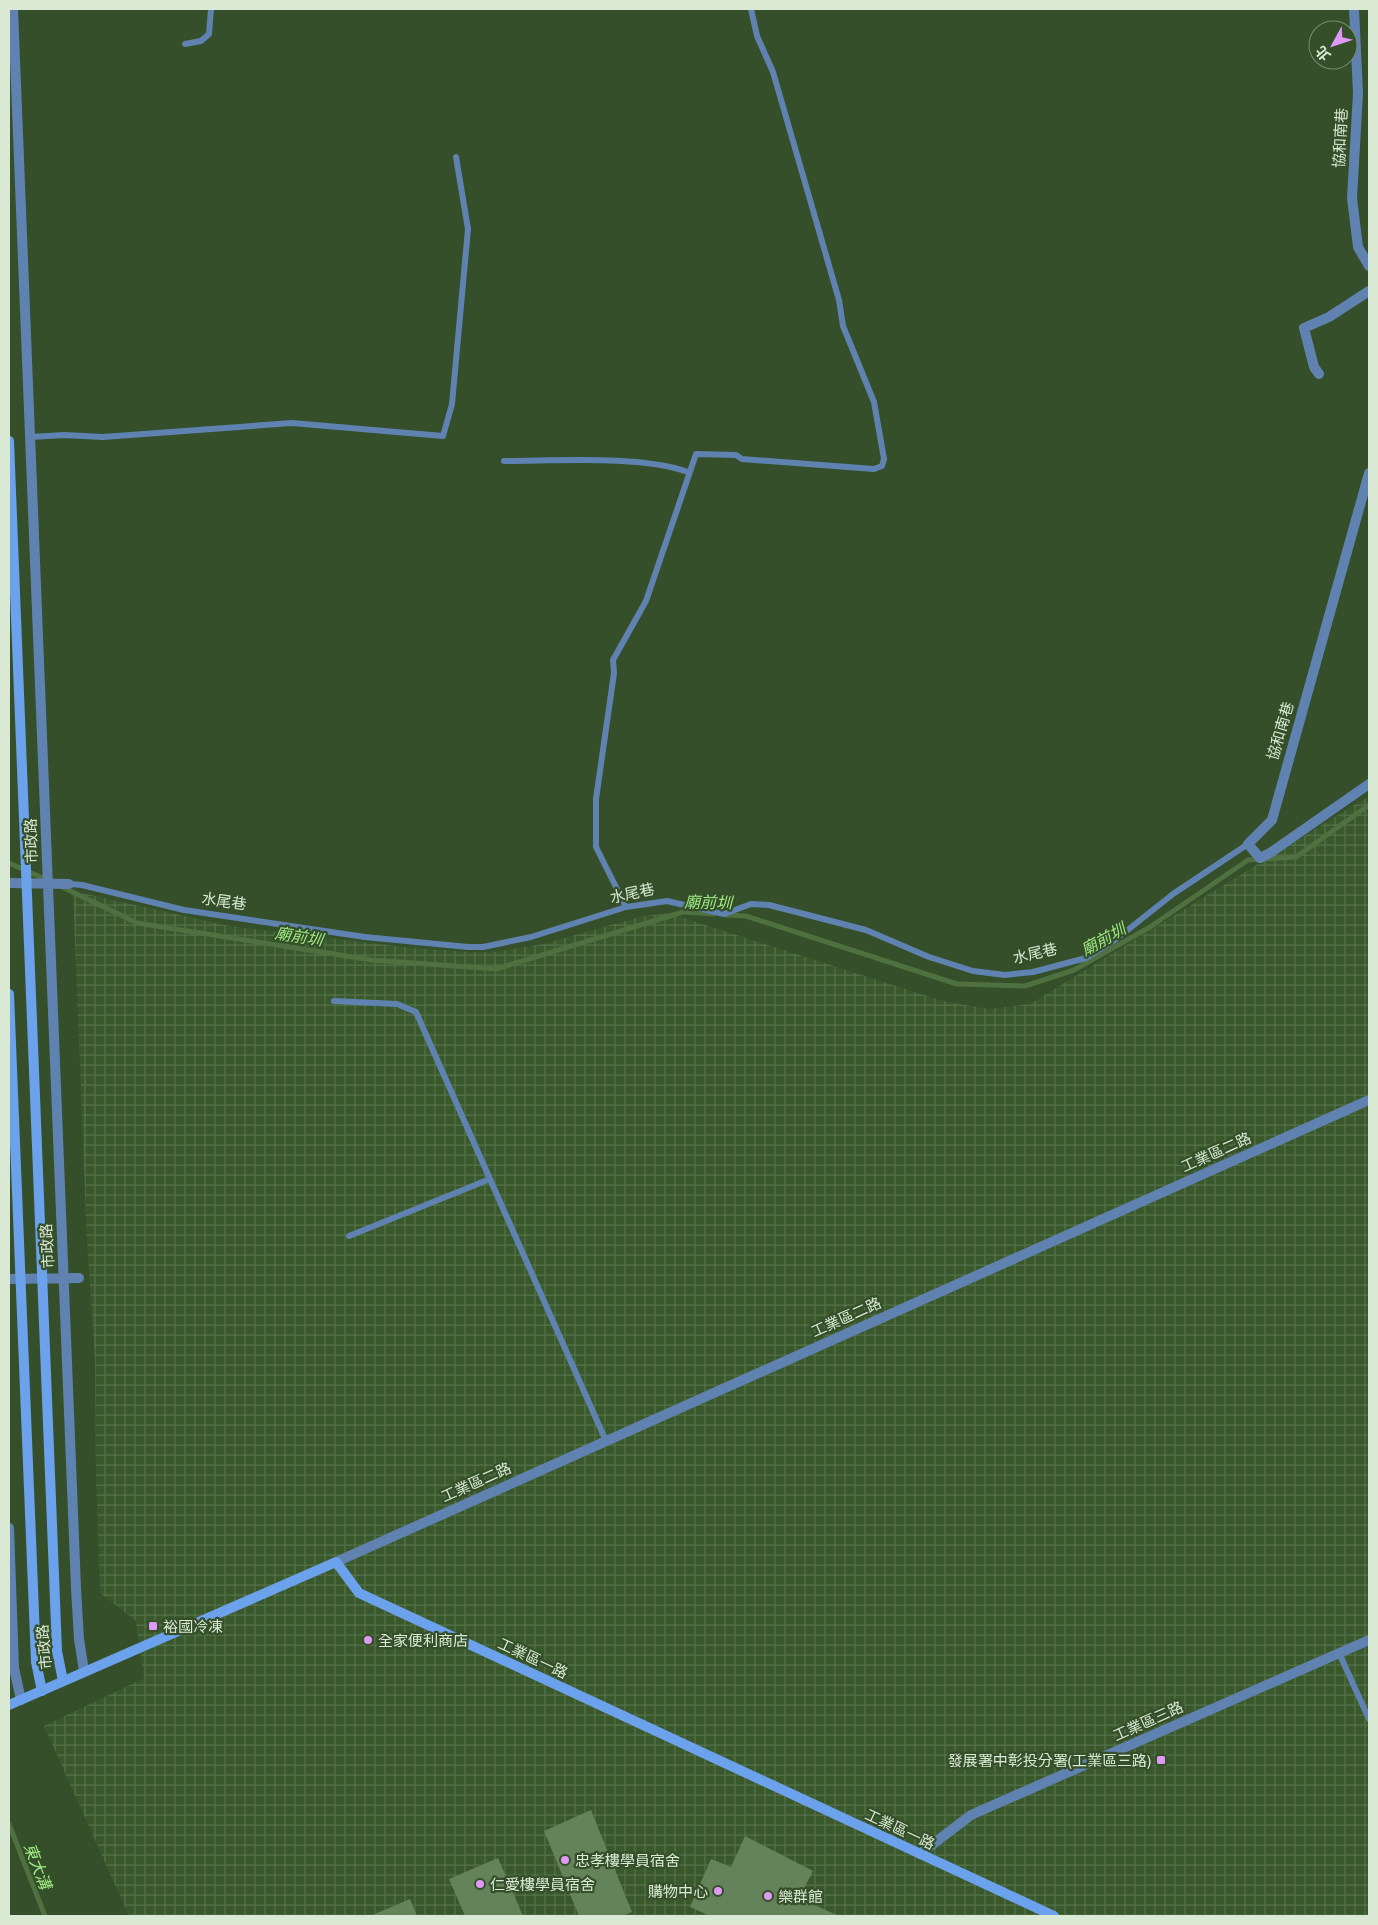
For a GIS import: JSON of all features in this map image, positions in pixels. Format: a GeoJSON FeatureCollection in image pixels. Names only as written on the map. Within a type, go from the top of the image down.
{"type":"FeatureCollection","features":[{"type":"Feature","properties":{"kind":"street","name":"市政路"},"geometry":{"type":"LineString","coordinates":[[13,9],[76,1596],[78,1638],[84,1671]]}},
{"type":"Feature","properties":{"kind":"street","name":"協和南巷"},"geometry":{"type":"LineString","coordinates":[[1354,9],[1358,93],[1352,198],[1358,247],[1369,266]]}},
{"type":"Feature","properties":{"kind":"street"},"geometry":{"type":"LineString","coordinates":[[1319,374],[1314,367],[1304,328],[1329,317],[1369,291]]}},
{"type":"Feature","properties":{"kind":"street","name":"市政路"},"geometry":{"type":"LineString","coordinates":[[9,441],[57,1651],[62,1681]]}},
{"type":"Feature","properties":{"kind":"street","name":"協和南巷"},"geometry":{"type":"LineString","coordinates":[[1248,844],[1272,820],[1369,473]]}},
{"type":"Feature","properties":{"kind":"street"},"geometry":{"type":"LineString","coordinates":[[1248,844],[1260,858],[1369,784]]}},
{"type":"Feature","properties":{"kind":"street","name":"水尾巷"},"geometry":{"type":"LineString","coordinates":[[9,883],[69,884]]}},
{"type":"Feature","properties":{"kind":"street","name":"市政路"},"geometry":{"type":"LineString","coordinates":[[9,994],[35,1645],[42,1691]]}},
{"type":"Feature","properties":{"kind":"street","name":"工業區二路"},"geometry":{"type":"LineString","coordinates":[[336,1562],[1369,1100]]}},
{"type":"Feature","properties":{"kind":"street"},"geometry":{"type":"LineString","coordinates":[[9,1280],[79,1278]]}},
{"type":"Feature","properties":{"kind":"street","name":"市政路"},"geometry":{"type":"LineString","coordinates":[[9,1528],[14,1668],[21,1700]]}},
{"type":"Feature","properties":{"kind":"street"},"geometry":{"type":"LineString","coordinates":[[9,1705],[336,1562]]}},
{"type":"Feature","properties":{"kind":"street","name":"工業區一路"},"geometry":{"type":"LineString","coordinates":[[336,1562],[358,1593],[1054,1916]]}},
{"type":"Feature","properties":{"kind":"street","name":"工業區三路"},"geometry":{"type":"LineString","coordinates":[[920,1854],[971,1816],[1369,1640]]}},
{"type":"Feature","properties":{"kind":"lane"},"geometry":{"type":"LineString","coordinates":[[185,44],[201,41],[209,34],[211,9]]}},
{"type":"Feature","properties":{"kind":"lane"},"geometry":{"type":"LineString","coordinates":[[626,907],[596,847],[596,799],[614,673],[613,660],[646,601],[680,503],[688,472],[696,454],[736,455],[742,459],[874,470],[882,466],[884,459],[874,402],[843,326],[839,300],[778,91],[757,36],[750,9]]}},
{"type":"Feature","properties":{"kind":"lane"},"geometry":{"type":"LineString","coordinates":[[30,437],[64,435],[103,437],[292,423],[443,436],[452,404],[468,229],[456,157]]}},
{"type":"Feature","properties":{"kind":"lane"},"geometry":{"type":"LineString","coordinates":[[504,461],[610,461],[677,468],[688,472]]}},
{"type":"Feature","properties":{"kind":"lane","name":"水尾巷"},"geometry":{"type":"LineString","coordinates":[[69,884],[82,885],[184,910],[365,937],[468,947],[483,947],[531,937],[626,907],[667,901],[724,914],[751,904],[769,905],[866,930],[929,957],[973,971],[1005,975],[1033,972],[1086,958],[1248,844]]}},
{"type":"Feature","properties":{"kind":"lane"},"geometry":{"type":"LineString","coordinates":[[334,1000],[397,1004],[416,1012],[606,1441]]}},
{"type":"Feature","properties":{"kind":"lane"},"geometry":{"type":"LineString","coordinates":[[349,1236],[490,1179]]}},
{"type":"Feature","properties":{"kind":"lane"},"geometry":{"type":"LineString","coordinates":[[1339,1653],[1369,1719]]}},
{"type":"Feature","properties":{"kind":"shaded area"},"geometry":{"type":"Polygon","coordinates":[[[1369,796],[1369,1916],[129,1916],[44,1726],[144,1678],[136,1621],[100,1593],[96,1477],[95,1359],[87,1242],[73,891],[229,926],[412,948],[471,952],[494,952],[543,944],[639,917],[668,913],[943,1001],[989,1009],[1030,1004],[1369,796]]]}},
{"type":"Feature","properties":{"kind":"building","name":"忠孝樓學員宿舍"},"geometry":{"type":"Polygon","coordinates":[[[591,1810],[632,1912],[622,1916],[579,1916],[544,1831],[591,1810]]]}},
{"type":"Feature","properties":{"kind":"building"},"geometry":{"type":"Polygon","coordinates":[[[745,1836],[813,1871],[799,1898],[839,1916],[710,1916],[690,1907],[711,1859],[731,1867],[745,1836]]]}},
{"type":"Feature","properties":{"kind":"building","name":"仁愛樓學員宿舍"},"geometry":{"type":"Polygon","coordinates":[[[498,1858],[523,1916],[465,1916],[449,1879],[498,1858]]]}},
{"type":"Feature","properties":{"kind":"building"},"geometry":{"type":"Polygon","coordinates":[[[410,1899],[417,1916],[370,1916],[410,1899]]]}},
{"type":"Feature","properties":{"kind":"waterway","name":"廟前圳"},"geometry":{"type":"LineString","coordinates":[[725,915],[746,916],[957,984],[1025,986],[1074,970],[1150,927],[1248,860],[1296,857],[1369,805]]}},
{"type":"Feature","properties":{"kind":"waterway","name":"廟前圳"},"geometry":{"type":"LineString","coordinates":[[9,863],[47,880]]}},
{"type":"Feature","properties":{"kind":"waterway","name":"廟前圳"},"geometry":{"type":"LineString","coordinates":[[60,886],[137,923],[372,960],[496,969],[683,912],[714,914]]}},
{"type":"Feature","properties":{"kind":"waterway","name":"東大溝"},"geometry":{"type":"LineString","coordinates":[[9,1824],[45,1916]]}},
{"type":"Feature","properties":{"kind":"place","name":"裕國冷凍"},"geometry":{"type":"Point","coordinates":[153,1626]}},
{"type":"Feature","properties":{"kind":"place","name":"全家便利商店"},"geometry":{"type":"Point","coordinates":[368,1640]}},
{"type":"Feature","properties":{"kind":"place","name":"發展署中彰投分署(工業區三路)"},"geometry":{"type":"Point","coordinates":[1161,1760]}},
{"type":"Feature","properties":{"kind":"place","name":"忠孝樓學員宿舍"},"geometry":{"type":"Point","coordinates":[565,1860]}},
{"type":"Feature","properties":{"kind":"place","name":"仁愛樓學員宿舍"},"geometry":{"type":"Point","coordinates":[480,1884]}},
{"type":"Feature","properties":{"kind":"place","name":"購物中心"},"geometry":{"type":"Point","coordinates":[718,1891]}},
{"type":"Feature","properties":{"kind":"place","name":"樂群館"},"geometry":{"type":"Point","coordinates":[768,1896]}}]}
